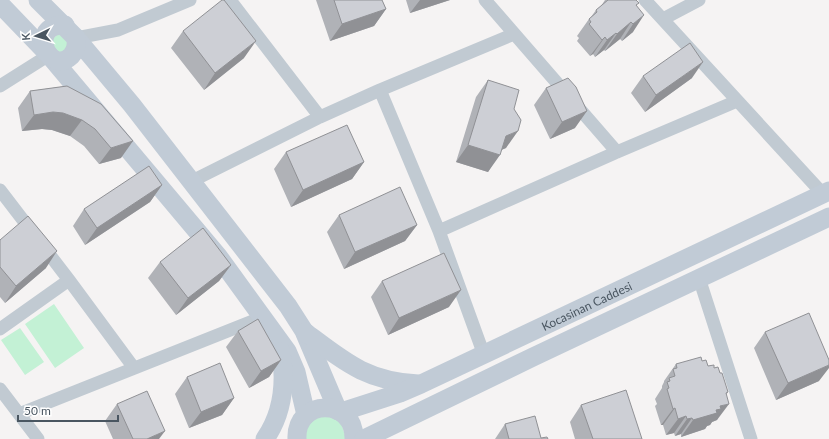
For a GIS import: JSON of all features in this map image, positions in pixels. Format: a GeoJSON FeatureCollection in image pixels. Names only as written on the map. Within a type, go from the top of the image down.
{"type":"FeatureCollection","features":[{"type":"Feature","properties":{"kind":"main road"},"geometry":{"type":"LineString","coordinates":[[38,0],[70,32],[132,105],[288,306],[304,331],[339,411],[351,423],[354,439]]}},
{"type":"Feature","properties":{"kind":"main road"},"geometry":{"type":"LineString","coordinates":[[0,4],[49,55],[53,59],[58,60],[69,58],[76,49],[77,44],[70,32],[54,26],[46,34],[44,45],[49,55],[218,256],[287,351],[294,367],[304,418],[298,427],[297,439]]}},
{"type":"Feature","properties":{"kind":"main road","name":"Kocasinan Caddesi"},"geometry":{"type":"LineString","coordinates":[[339,411],[400,393],[422,384],[826,193]]}},
{"type":"Feature","properties":{"kind":"main road","name":"Kocasinan Caddesi"},"geometry":{"type":"LineString","coordinates":[[364,439],[699,278],[829,218]]}},
{"type":"Feature","properties":{"kind":"main road"},"geometry":{"type":"LineString","coordinates":[[304,331],[343,361],[367,374],[393,382],[422,384]]}},
{"type":"Feature","properties":{"kind":"main road"},"geometry":{"type":"LineString","coordinates":[[265,439],[277,415],[283,393],[283,367],[277,337]]}},
{"type":"Feature","properties":{"kind":"main road"},"geometry":{"type":"LineString","coordinates":[[276,439],[319,408],[339,411]]}},
{"type":"Feature","properties":{"kind":"street"},"geometry":{"type":"LineString","coordinates":[[70,32],[118,30],[190,0]]}},
{"type":"Feature","properties":{"kind":"street"},"geometry":{"type":"LineString","coordinates":[[230,0],[320,117]]}},
{"type":"Feature","properties":{"kind":"street"},"geometry":{"type":"LineString","coordinates":[[484,0],[617,152]]}},
{"type":"Feature","properties":{"kind":"street"},"geometry":{"type":"LineString","coordinates":[[645,0],[737,101],[826,193]]}},
{"type":"Feature","properties":{"kind":"street"},"geometry":{"type":"LineString","coordinates":[[663,19],[700,0]]}},
{"type":"Feature","properties":{"kind":"street"},"geometry":{"type":"LineString","coordinates":[[192,181],[320,117],[380,90],[514,34]]}},
{"type":"Feature","properties":{"kind":"street"},"geometry":{"type":"LineString","coordinates":[[0,86],[49,55]]}},
{"type":"Feature","properties":{"kind":"street"},"geometry":{"type":"LineString","coordinates":[[380,90],[439,231],[484,354]]}},
{"type":"Feature","properties":{"kind":"street"},"geometry":{"type":"LineString","coordinates":[[439,231],[617,152],[737,101]]}},
{"type":"Feature","properties":{"kind":"street"},"geometry":{"type":"LineString","coordinates":[[0,190],[134,368]]}},
{"type":"Feature","properties":{"kind":"street"},"geometry":{"type":"LineString","coordinates":[[699,278],[750,439]]}},
{"type":"Feature","properties":{"kind":"street"},"geometry":{"type":"LineString","coordinates":[[0,329],[69,280]]}},
{"type":"Feature","properties":{"kind":"street"},"geometry":{"type":"LineString","coordinates":[[19,414],[263,317]]}},
{"type":"Feature","properties":{"kind":"street"},"geometry":{"type":"LineString","coordinates":[[0,389],[38,439]]}},
{"type":"Feature","properties":{"kind":"green space"},"geometry":{"type":"Polygon","coordinates":[[[58,34],[71,40],[63,56],[49,42],[58,34]]]}},
{"type":"Feature","properties":{"kind":"green space"},"geometry":{"type":"Polygon","coordinates":[[[54,304],[84,348],[55,368],[25,324],[54,304]]]}},
{"type":"Feature","properties":{"kind":"green space"},"geometry":{"type":"Polygon","coordinates":[[[20,328],[44,362],[25,375],[1,340],[20,328]]]}},
{"type":"Feature","properties":{"kind":"green space"},"geometry":{"type":"Polygon","coordinates":[[[326,415],[341,422],[346,439],[304,439],[304,435],[311,420],[326,415]]]}},
{"type":"Feature","properties":{"kind":"building"},"geometry":{"type":"Polygon","coordinates":[[[222,0],[224,0],[256,41],[215,73],[183,31],[222,0]]]}},
{"type":"Feature","properties":{"kind":"building"},"geometry":{"type":"Polygon","coordinates":[[[334,0],[382,0],[386,9],[342,24],[334,0]]]}},
{"type":"Feature","properties":{"kind":"building"},"geometry":{"type":"Polygon","coordinates":[[[608,0],[636,0],[639,3],[636,5],[644,15],[633,24],[631,22],[607,40],[605,37],[602,40],[589,24],[591,22],[589,19],[597,12],[596,10],[608,0]]]}},
{"type":"Feature","properties":{"kind":"building"},"geometry":{"type":"Polygon","coordinates":[[[690,43],[703,62],[656,95],[643,76],[690,43]]]}},
{"type":"Feature","properties":{"kind":"building"},"geometry":{"type":"Polygon","coordinates":[[[568,78],[576,87],[587,111],[562,122],[546,88],[568,78]]]}},
{"type":"Feature","properties":{"kind":"building"},"geometry":{"type":"Polygon","coordinates":[[[488,80],[519,90],[514,109],[521,120],[518,131],[506,136],[500,155],[468,145],[488,80]]]}},
{"type":"Feature","properties":{"kind":"building"},"geometry":{"type":"Polygon","coordinates":[[[67,86],[101,104],[133,141],[111,148],[95,129],[82,120],[63,113],[53,112],[34,115],[30,91],[67,86]]]}},
{"type":"Feature","properties":{"kind":"building"},"geometry":{"type":"Polygon","coordinates":[[[347,125],[364,162],[303,190],[286,152],[347,125]]]}},
{"type":"Feature","properties":{"kind":"building"},"geometry":{"type":"Polygon","coordinates":[[[149,166],[162,185],[97,228],[84,209],[149,166]]]}},
{"type":"Feature","properties":{"kind":"building"},"geometry":{"type":"Polygon","coordinates":[[[400,187],[417,225],[355,252],[339,215],[400,187]]]}},
{"type":"Feature","properties":{"kind":"building"},"geometry":{"type":"Polygon","coordinates":[[[28,216],[57,251],[16,286],[0,267],[0,240],[28,216]]]}},
{"type":"Feature","properties":{"kind":"building"},"geometry":{"type":"Polygon","coordinates":[[[203,228],[231,265],[188,298],[160,262],[203,228]]]}},
{"type":"Feature","properties":{"kind":"building"},"geometry":{"type":"Polygon","coordinates":[[[444,253],[461,290],[399,318],[382,281],[444,253]]]}},
{"type":"Feature","properties":{"kind":"building"},"geometry":{"type":"Polygon","coordinates":[[[809,313],[829,360],[829,365],[788,383],[765,332],[809,313]]]}},
{"type":"Feature","properties":{"kind":"building"},"geometry":{"type":"Polygon","coordinates":[[[258,319],[281,360],[261,371],[238,331],[258,319]]]}},
{"type":"Feature","properties":{"kind":"building"},"geometry":{"type":"Polygon","coordinates":[[[701,357],[702,361],[706,360],[708,366],[714,365],[714,368],[718,367],[720,373],[722,373],[728,392],[726,393],[729,404],[720,406],[721,409],[716,410],[717,413],[693,420],[692,418],[687,419],[686,416],[678,419],[675,408],[673,409],[667,389],[669,388],[667,382],[670,381],[669,378],[675,376],[673,369],[677,368],[676,364],[701,357]]]}},
{"type":"Feature","properties":{"kind":"building"},"geometry":{"type":"Polygon","coordinates":[[[220,363],[234,398],[201,412],[187,377],[220,363]]]}},
{"type":"Feature","properties":{"kind":"building"},"geometry":{"type":"Polygon","coordinates":[[[626,390],[642,439],[593,439],[581,405],[626,390]]]}},
{"type":"Feature","properties":{"kind":"building"},"geometry":{"type":"Polygon","coordinates":[[[147,391],[165,431],[147,439],[133,439],[117,404],[147,391]]]}},
{"type":"Feature","properties":{"kind":"building"},"geometry":{"type":"Polygon","coordinates":[[[535,416],[541,438],[547,437],[548,439],[509,439],[505,424],[535,416]]]}}]}
